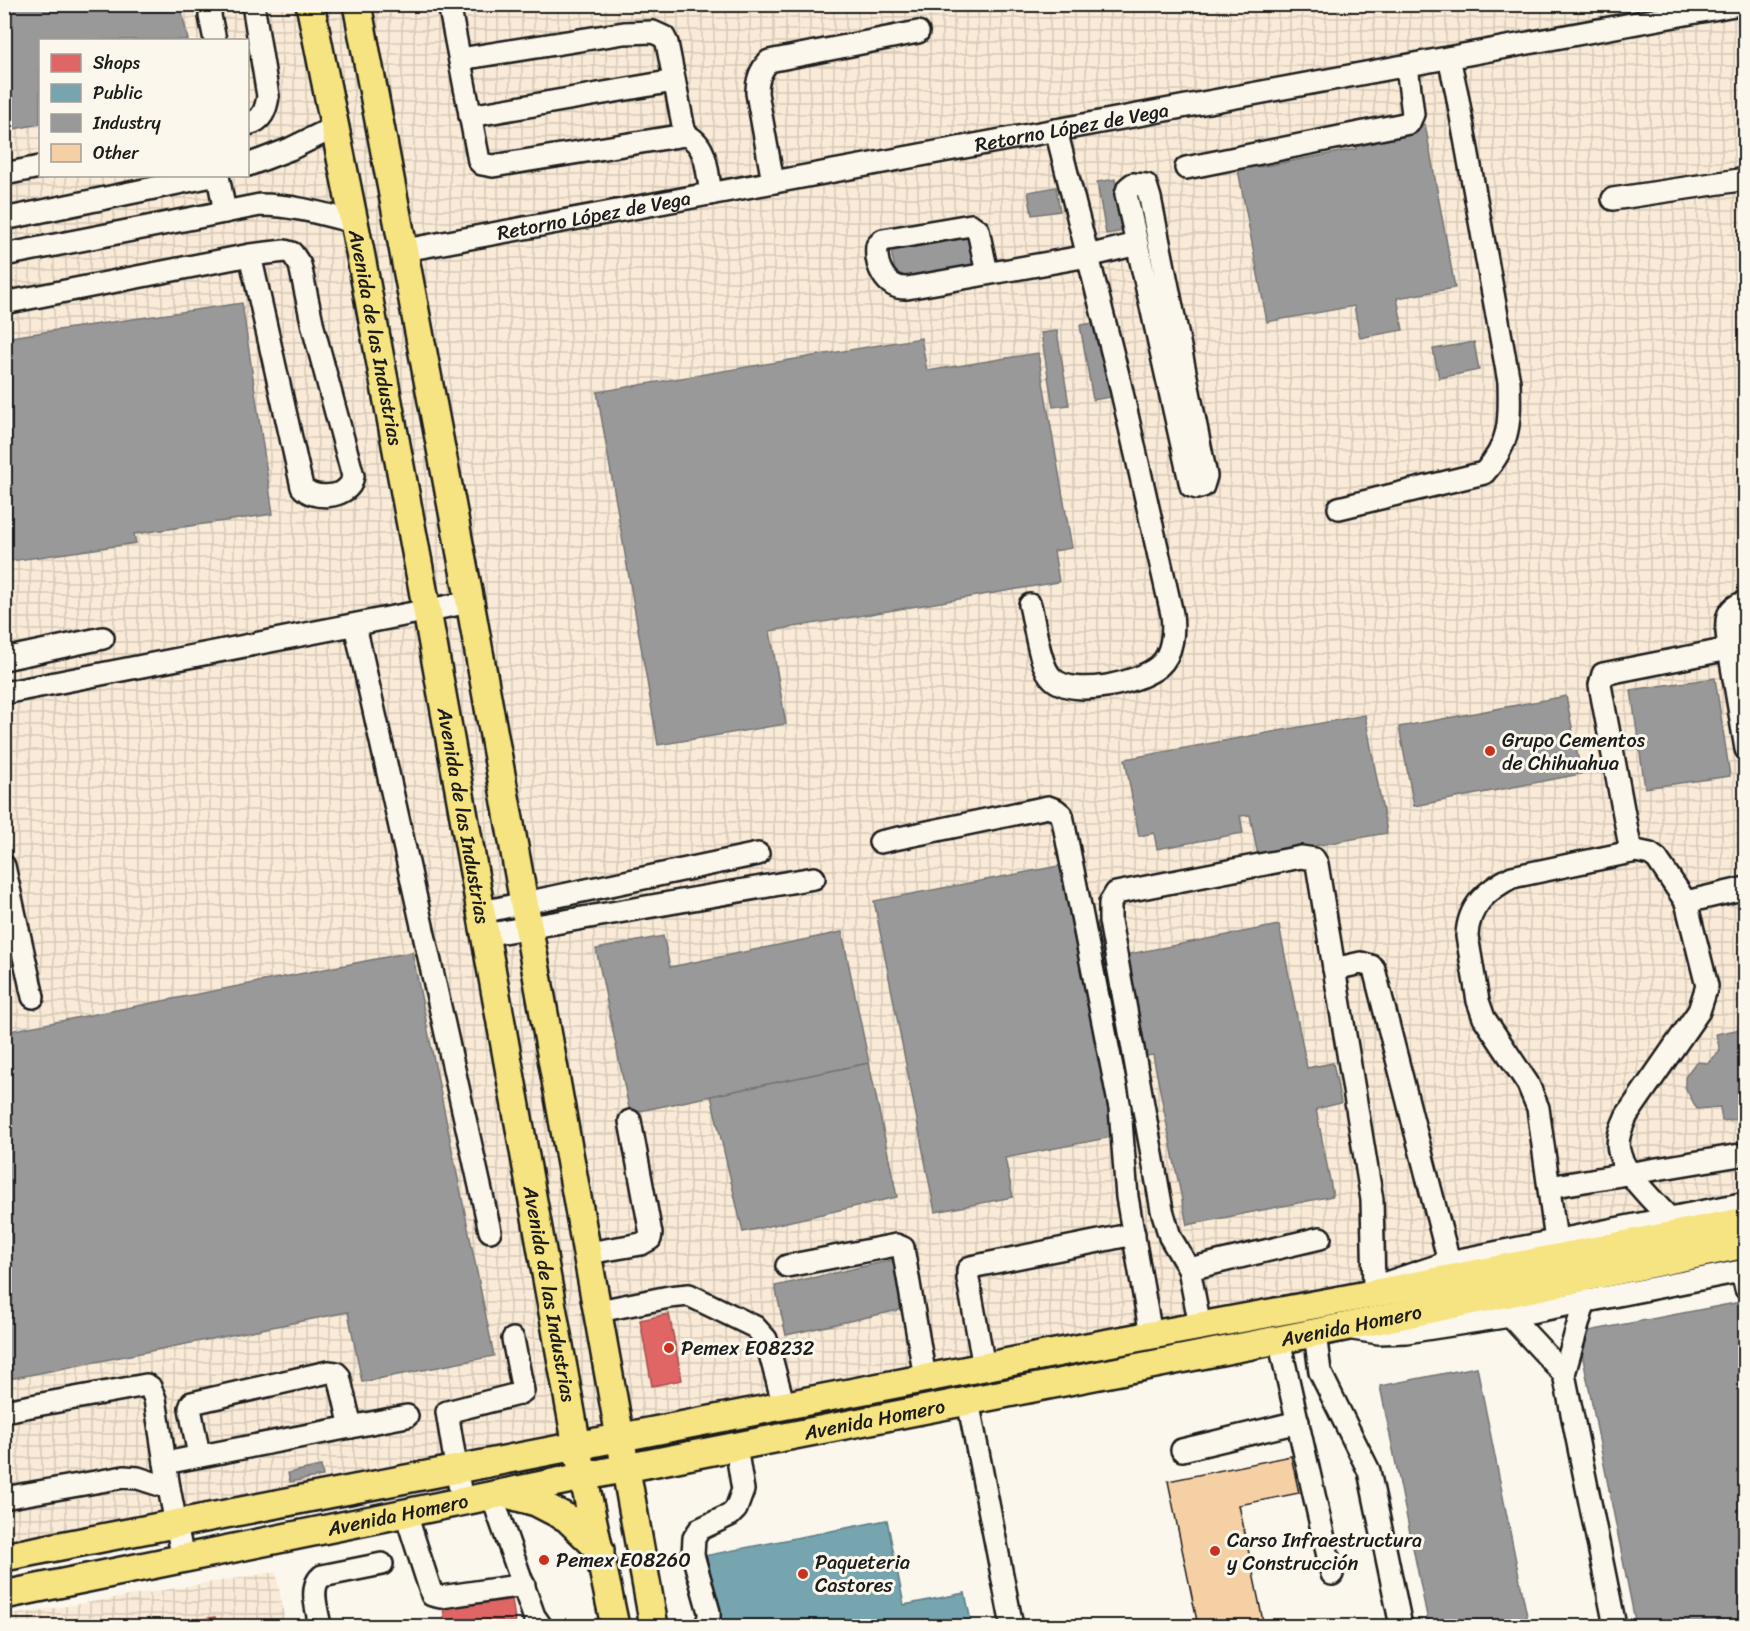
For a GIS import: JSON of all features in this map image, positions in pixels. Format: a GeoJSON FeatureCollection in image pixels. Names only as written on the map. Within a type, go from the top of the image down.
{"type":"FeatureCollection","features":[{"type":"Feature","properties":{"kind":"main road","name":"Avenida de las Industrias"},"geometry":{"type":"LineString","coordinates":[[310,4],[361,257],[427,610],[577,1446],[615,1626]]}},
{"type":"Feature","properties":{"kind":"main road"},"geometry":{"type":"LineString","coordinates":[[357,4],[470,602],[654,1626]]}},
{"type":"Feature","properties":{"kind":"main road"},"geometry":{"type":"LineString","coordinates":[[361,257],[405,250]]}},
{"type":"Feature","properties":{"kind":"main road","name":"Avenida Homero"},"geometry":{"type":"LineString","coordinates":[[4,1557],[1746,1221]]}},
{"type":"Feature","properties":{"kind":"main road","name":"Avenida Homero"},"geometry":{"type":"LineString","coordinates":[[4,1595],[626,1468],[1315,1333],[1746,1244]]}},
{"type":"Feature","properties":{"kind":"main road"},"geometry":{"type":"LineString","coordinates":[[499,1495],[536,1502],[567,1518],[600,1550]]}},
{"type":"Feature","properties":{"kind":"street"},"geometry":{"type":"LineString","coordinates":[[211,4],[209,10],[215,39]]}},
{"type":"Feature","properties":{"kind":"street"},"geometry":{"type":"LineString","coordinates":[[249,124],[255,123],[261,117],[267,108],[268,96],[253,4]]}},
{"type":"Feature","properties":{"kind":"street"},"geometry":{"type":"LineString","coordinates":[[449,4],[479,161],[487,167],[685,135],[694,139],[701,147],[711,194]]}},
{"type":"Feature","properties":{"kind":"street","name":"Retorno López de Vega"},"geometry":{"type":"LineString","coordinates":[[405,250],[1740,4]]}},
{"type":"Feature","properties":{"kind":"street"},"geometry":{"type":"LineString","coordinates":[[460,59],[624,33],[653,32],[664,37],[667,43],[685,135]]}},
{"type":"Feature","properties":{"kind":"street"},"geometry":{"type":"LineString","coordinates":[[773,182],[757,93],[757,83],[762,70],[769,61],[918,32]]}},
{"type":"Feature","properties":{"kind":"street"},"geometry":{"type":"LineString","coordinates":[[1339,508],[1484,472],[1497,458],[1505,439],[1510,415],[1509,382],[1449,58]]}},
{"type":"Feature","properties":{"kind":"street"},"geometry":{"type":"LineString","coordinates":[[1186,168],[1409,123],[1413,114],[1407,66]]}},
{"type":"Feature","properties":{"kind":"street"},"geometry":{"type":"LineString","coordinates":[[470,116],[674,81]]}},
{"type":"Feature","properties":{"kind":"street"},"geometry":{"type":"LineString","coordinates":[[249,165],[290,149],[335,127]]}},
{"type":"Feature","properties":{"kind":"street"},"geometry":{"type":"LineString","coordinates":[[1030,605],[1045,668],[1054,680],[1072,686],[1101,687],[1129,681],[1159,666],[1168,651],[1172,638],[1172,614],[1119,379],[1056,130]]}},
{"type":"Feature","properties":{"kind":"street"},"geometry":{"type":"LineString","coordinates":[[4,174],[39,167]]}},
{"type":"Feature","properties":{"kind":"street"},"geometry":{"type":"LineString","coordinates":[[207,177],[6,219],[9,254],[260,205],[303,208],[354,222]]}},
{"type":"Feature","properties":{"kind":"street"},"geometry":{"type":"LineString","coordinates":[[218,177],[225,212]]}},
{"type":"Feature","properties":{"kind":"street"},"geometry":{"type":"LineString","coordinates":[[1613,199],[1746,179]]}},
{"type":"Feature","properties":{"kind":"street"},"geometry":{"type":"LineString","coordinates":[[1133,184],[1146,185],[1150,198],[1206,477],[1203,486],[1197,488],[1191,486],[1137,244],[1126,194],[1128,188],[1133,184]]}},
{"type":"Feature","properties":{"kind":"street"},"geometry":{"type":"LineString","coordinates":[[987,273],[978,230],[971,225],[883,240],[878,246],[882,275],[894,286],[901,288],[987,273],[1088,255],[1137,244]]}},
{"type":"Feature","properties":{"kind":"street"},"geometry":{"type":"LineString","coordinates":[[4,303],[250,255],[285,250],[292,253],[300,265],[313,327],[353,476],[350,486],[344,490],[328,495],[318,495],[306,492],[302,487],[250,255]]}},
{"type":"Feature","properties":{"kind":"street"},"geometry":{"type":"LineString","coordinates":[[4,693],[470,602]]}},
{"type":"Feature","properties":{"kind":"street"},"geometry":{"type":"LineString","coordinates":[[1746,602],[1734,606],[1727,617],[1729,649],[1746,749]]}},
{"type":"Feature","properties":{"kind":"street"},"geometry":{"type":"LineString","coordinates":[[355,625],[490,1231]]}},
{"type":"Feature","properties":{"kind":"street"},"geometry":{"type":"LineString","coordinates":[[4,659],[103,638]]}},
{"type":"Feature","properties":{"kind":"street"},"geometry":{"type":"LineString","coordinates":[[1631,852],[1600,685],[1601,676],[1729,649]]}},
{"type":"Feature","properties":{"kind":"street"},"geometry":{"type":"LineString","coordinates":[[880,842],[1048,807],[1062,815],[1120,1108],[1126,1187],[1151,1335]]}},
{"type":"Feature","properties":{"kind":"street"},"geometry":{"type":"LineString","coordinates":[[1556,1241],[1538,1108],[1528,1084],[1484,1018],[1478,1001],[1467,927],[1474,908],[1481,898],[1496,885],[1512,877],[1631,852],[1644,852],[1657,859],[1686,902],[1707,986],[1699,1011],[1627,1115],[1620,1130],[1619,1152],[1630,1173],[1669,1218]]}},
{"type":"Feature","properties":{"kind":"street"},"geometry":{"type":"LineString","coordinates":[[527,915],[581,892],[758,854]]}},
{"type":"Feature","properties":{"kind":"street"},"geometry":{"type":"LineString","coordinates":[[1200,1326],[1189,1269],[1170,1237],[1162,1210],[1110,921],[1109,912],[1116,892],[1301,856],[1314,859],[1317,864],[1372,1200],[1374,1288]]}},
{"type":"Feature","properties":{"kind":"street"},"geometry":{"type":"LineString","coordinates":[[4,866],[33,997]]}},
{"type":"Feature","properties":{"kind":"street"},"geometry":{"type":"LineString","coordinates":[[701,867],[707,897]]}},
{"type":"Feature","properties":{"kind":"street"},"geometry":{"type":"LineString","coordinates":[[483,923],[527,915],[585,917],[814,878]]}},
{"type":"Feature","properties":{"kind":"street"},"geometry":{"type":"LineString","coordinates":[[1686,902],[1746,888]]}},
{"type":"Feature","properties":{"kind":"street"},"geometry":{"type":"LineString","coordinates":[[581,892],[585,917]]}},
{"type":"Feature","properties":{"kind":"street"},"geometry":{"type":"LineString","coordinates":[[1334,969],[1361,963],[1374,969],[1449,1262]]}},
{"type":"Feature","properties":{"kind":"street"},"geometry":{"type":"LineString","coordinates":[[588,1253],[641,1244],[650,1239],[651,1234],[630,1121]]}},
{"type":"Feature","properties":{"kind":"street"},"geometry":{"type":"LineString","coordinates":[[1549,1187],[1746,1154]]}},
{"type":"Feature","properties":{"kind":"street"},"geometry":{"type":"LineString","coordinates":[[1346,1299],[1416,1271],[1449,1262],[1746,1203]]}},
{"type":"Feature","properties":{"kind":"street"},"geometry":{"type":"LineString","coordinates":[[984,1367],[968,1279],[971,1268],[1134,1234]]}},
{"type":"Feature","properties":{"kind":"street"},"geometry":{"type":"LineString","coordinates":[[1189,1269],[1320,1238]]}},
{"type":"Feature","properties":{"kind":"street"},"geometry":{"type":"LineString","coordinates":[[787,1266],[896,1245],[903,1248],[925,1378]]}},
{"type":"Feature","properties":{"kind":"street"},"geometry":{"type":"LineString","coordinates":[[1344,1327],[1390,1333],[1510,1316],[1586,1300],[1744,1277]]}},
{"type":"Feature","properties":{"kind":"street"},"geometry":{"type":"LineString","coordinates":[[598,1311],[669,1296],[689,1295],[755,1327],[766,1339],[784,1406]]}},
{"type":"Feature","properties":{"kind":"street"},"geometry":{"type":"LineString","coordinates":[[1586,1300],[1564,1374],[1615,1626]]}},
{"type":"Feature","properties":{"kind":"street"},"geometry":{"type":"LineString","coordinates":[[1510,1316],[1564,1374]]}},
{"type":"Feature","properties":{"kind":"street"},"geometry":{"type":"LineString","coordinates":[[1315,1333],[1320,1372],[1369,1471],[1401,1626]]}},
{"type":"Feature","properties":{"kind":"street"},"geometry":{"type":"LineString","coordinates":[[462,1502],[447,1412],[518,1394],[523,1390],[513,1339]]}},
{"type":"Feature","properties":{"kind":"street"},"geometry":{"type":"LineString","coordinates":[[1279,1340],[1332,1574]]}},
{"type":"Feature","properties":{"kind":"street"},"geometry":{"type":"LineString","coordinates":[[199,1456],[190,1408],[194,1401],[328,1372],[339,1376],[351,1427]]}},
{"type":"Feature","properties":{"kind":"street"},"geometry":{"type":"LineString","coordinates":[[4,1411],[146,1385],[150,1387],[155,1399],[183,1559]]}},
{"type":"Feature","properties":{"kind":"street"},"geometry":{"type":"LineString","coordinates":[[968,1401],[1012,1626]]}},
{"type":"Feature","properties":{"kind":"street"},"geometry":{"type":"LineString","coordinates":[[165,1464],[407,1416]]}},
{"type":"Feature","properties":{"kind":"street"},"geometry":{"type":"LineString","coordinates":[[1182,1450],[1298,1422]]}},
{"type":"Feature","properties":{"kind":"street"},"geometry":{"type":"LineString","coordinates":[[705,1626],[709,1612],[693,1555],[694,1538],[700,1529],[730,1515],[736,1509],[743,1490],[736,1447]]}},
{"type":"Feature","properties":{"kind":"street"},"geometry":{"type":"LineString","coordinates":[[4,1498],[124,1477],[138,1478],[169,1488]]}},
{"type":"Feature","properties":{"kind":"street"},"geometry":{"type":"LineString","coordinates":[[499,1495],[524,1585],[534,1616],[541,1626]]}},
{"type":"Feature","properties":{"kind":"street"},"geometry":{"type":"LineString","coordinates":[[406,1514],[432,1595],[441,1597],[524,1585]]}},
{"type":"Feature","properties":{"kind":"street"},"geometry":{"type":"LineString","coordinates":[[320,1626],[314,1589],[322,1576],[382,1564]]}},
{"type":"Feature","properties":{"kind":"shaded area"},"geometry":{"type":"Polygon","coordinates":[[[5,5],[1745,5],[1745,1207],[5,1553],[5,5]]]}},
{"type":"Feature","properties":{"kind":"shaded area"},"geometry":{"type":"Polygon","coordinates":[[[276,1572],[286,1626],[5,1626],[5,1616],[276,1572]]]}},
{"type":"Feature","properties":{"kind":"building: Shops"},"geometry":{"type":"Polygon","coordinates":[[[669,1314],[682,1380],[652,1386],[640,1320],[669,1314]]]}},
{"type":"Feature","properties":{"kind":"building: Shops"},"geometry":{"type":"Polygon","coordinates":[[[512,1599],[516,1626],[445,1626],[443,1607],[512,1599]]]}},
{"type":"Feature","properties":{"kind":"building: Shops"},"geometry":{"type":"Polygon","coordinates":[[[215,1617],[217,1626],[169,1626],[215,1617]]]}},
{"type":"Feature","properties":{"kind":"building: Public","name":"Paqueteria Castores"},"geometry":{"type":"Polygon","coordinates":[[[887,1520],[904,1605],[965,1593],[972,1626],[718,1626],[704,1556],[887,1520]]]}},
{"type":"Feature","properties":{"kind":"building: Industry"},"geometry":{"type":"Polygon","coordinates":[[[4,4],[180,4],[188,39],[39,39],[39,124],[4,131],[4,4]]]}},
{"type":"Feature","properties":{"kind":"building: Industry"},"geometry":{"type":"Polygon","coordinates":[[[1425,124],[1455,288],[1397,298],[1403,330],[1360,338],[1354,306],[1267,322],[1236,159],[1257,155],[1260,167],[1356,149],[1353,137],[1425,124]]]}},
{"type":"Feature","properties":{"kind":"building: Industry"},"geometry":{"type":"Polygon","coordinates":[[[1115,179],[1124,231],[1106,234],[1097,182],[1115,179]]]}},
{"type":"Feature","properties":{"kind":"building: Industry"},"geometry":{"type":"Polygon","coordinates":[[[1056,187],[1060,211],[1032,215],[1028,192],[1056,187]]]}},
{"type":"Feature","properties":{"kind":"building: Industry"},"geometry":{"type":"Polygon","coordinates":[[[969,237],[975,266],[897,280],[891,251],[969,237]]]}},
{"type":"Feature","properties":{"kind":"building: Industry"},"geometry":{"type":"Polygon","coordinates":[[[242,303],[273,514],[134,534],[136,543],[4,562],[4,338],[242,303]]]}},
{"type":"Feature","properties":{"kind":"building: Industry"},"geometry":{"type":"Polygon","coordinates":[[[1099,322],[1111,397],[1093,400],[1080,325],[1099,322]]]}},
{"type":"Feature","properties":{"kind":"building: Industry"},"geometry":{"type":"Polygon","coordinates":[[[1057,331],[1069,405],[1053,407],[1041,333],[1057,331]]]}},
{"type":"Feature","properties":{"kind":"building: Industry"},"geometry":{"type":"Polygon","coordinates":[[[921,338],[927,371],[1038,353],[1072,548],[1054,551],[1059,582],[770,631],[786,724],[658,745],[597,392],[921,338]]]}},
{"type":"Feature","properties":{"kind":"building: Industry"},"geometry":{"type":"Polygon","coordinates":[[[1474,342],[1479,370],[1439,378],[1433,349],[1474,342]]]}},
{"type":"Feature","properties":{"kind":"building: Industry","name":"Grupo Cementos de Chihuahua"},"geometry":{"type":"Polygon","coordinates":[[[1715,678],[1730,776],[1645,788],[1631,690],[1715,678]]]}},
{"type":"Feature","properties":{"kind":"building: Industry","name":"Grupo Cementos de Chihuahua"},"geometry":{"type":"Polygon","coordinates":[[[1566,696],[1581,774],[1414,806],[1399,727],[1566,696]]]}},
{"type":"Feature","properties":{"kind":"building: Industry"},"geometry":{"type":"Polygon","coordinates":[[[1365,715],[1387,833],[1258,856],[1250,815],[1240,816],[1243,833],[1157,849],[1154,833],[1139,836],[1125,759],[1365,715]]]}},
{"type":"Feature","properties":{"kind":"building: Industry"},"geometry":{"type":"Polygon","coordinates":[[[1064,865],[1117,1136],[1005,1158],[1013,1197],[935,1212],[874,901],[1064,865]]]}},
{"type":"Feature","properties":{"kind":"building: Industry"},"geometry":{"type":"Polygon","coordinates":[[[1746,915],[1746,942],[1739,916],[1746,915]]]}},
{"type":"Feature","properties":{"kind":"building: Industry"},"geometry":{"type":"Polygon","coordinates":[[[1279,925],[1307,1068],[1333,1063],[1341,1103],[1316,1109],[1333,1196],[1187,1225],[1153,1055],[1139,1057],[1119,956],[1279,925]]]}},
{"type":"Feature","properties":{"kind":"building: Industry"},"geometry":{"type":"Polygon","coordinates":[[[842,932],[869,1063],[630,1113],[596,949],[663,936],[670,967],[842,932]]]}},
{"type":"Feature","properties":{"kind":"building: Industry"},"geometry":{"type":"Polygon","coordinates":[[[412,952],[494,1356],[362,1382],[348,1312],[4,1380],[4,1032],[412,952]]]}},
{"type":"Feature","properties":{"kind":"building: Industry"},"geometry":{"type":"Polygon","coordinates":[[[1746,1028],[1746,1118],[1722,1121],[1720,1107],[1697,1109],[1685,1087],[1685,1077],[1696,1062],[1708,1063],[1720,1051],[1716,1034],[1746,1028]]]}},
{"type":"Feature","properties":{"kind":"building: Industry"},"geometry":{"type":"Polygon","coordinates":[[[869,1063],[897,1197],[743,1232],[711,1096],[869,1063]]]}},
{"type":"Feature","properties":{"kind":"building: Industry"},"geometry":{"type":"Polygon","coordinates":[[[893,1260],[904,1309],[786,1335],[775,1286],[893,1260]]]}},
{"type":"Feature","properties":{"kind":"building: Industry"},"geometry":{"type":"Polygon","coordinates":[[[1746,1301],[1746,1626],[1636,1626],[1578,1333],[1746,1301]]]}},
{"type":"Feature","properties":{"kind":"building: Industry"},"geometry":{"type":"Polygon","coordinates":[[[1477,1367],[1529,1626],[1429,1626],[1380,1386],[1477,1367]]]}},
{"type":"Feature","properties":{"kind":"building: Industry"},"geometry":{"type":"Polygon","coordinates":[[[321,1466],[323,1476],[290,1482],[288,1473],[321,1466]]]}},
{"type":"Feature","properties":{"kind":"building: Other","name":"Carso Infraestructura y Construcción"},"geometry":{"type":"Polygon","coordinates":[[[1291,1456],[1299,1493],[1239,1505],[1264,1626],[1198,1626],[1168,1481],[1291,1456]]]}},
{"type":"Feature","properties":{"kind":"place","name":"Grupo Cementos de Chihuahua"},"geometry":{"type":"Point","coordinates":[1490,751]}},
{"type":"Feature","properties":{"kind":"place","name":"Pemex E08232"},"geometry":{"type":"Point","coordinates":[669,1348]}},
{"type":"Feature","properties":{"kind":"place","name":"Carso Infraestructura y Construcción"},"geometry":{"type":"Point","coordinates":[1215,1551]}},
{"type":"Feature","properties":{"kind":"place","name":"Pemex E08260"},"geometry":{"type":"Point","coordinates":[544,1560]}},
{"type":"Feature","properties":{"kind":"place","name":"Paqueteria Castores"},"geometry":{"type":"Point","coordinates":[803,1574]}}]}
